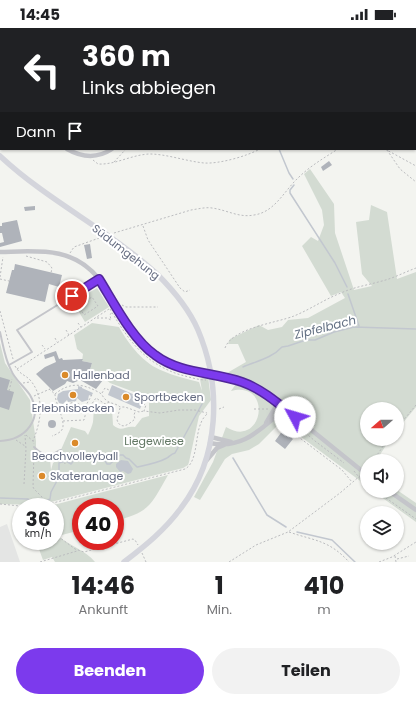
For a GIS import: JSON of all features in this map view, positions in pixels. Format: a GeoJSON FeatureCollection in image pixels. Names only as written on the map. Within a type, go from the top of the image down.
{"type":"FeatureCollection","features":[{"type":"Feature","properties":{"kind":"main road","name":"Südumgehung"},"geometry":{"type":"LineString","coordinates":[[0,156],[30,181],[144,263],[174,292],[187,310],[198,329],[206,351],[213,381],[214,408],[211,440],[205,463],[191,494],[182,508],[158,535],[139,548],[124,562]]}},
{"type":"Feature","properties":{"kind":"street"},"geometry":{"type":"LineString","coordinates":[[70,150],[82,155],[92,156],[109,150]]}},
{"type":"Feature","properties":{"kind":"street"},"geometry":{"type":"LineString","coordinates":[[0,252],[45,251],[67,256],[84,264],[99,279],[139,339],[156,356],[177,366],[227,377],[250,385],[278,403],[360,469]]}},
{"type":"Feature","properties":{"kind":"street"},"geometry":{"type":"LineString","coordinates":[[264,426],[278,403]]}},
{"type":"Feature","properties":{"kind":"street"},"geometry":{"type":"LineString","coordinates":[[205,463],[217,448],[247,439],[285,409]]}},
{"type":"Feature","properties":{"kind":"street"},"geometry":{"type":"LineString","coordinates":[[211,440],[235,443]]}},
{"type":"Feature","properties":{"kind":"street"},"geometry":{"type":"LineString","coordinates":[[211,440],[224,445]]}},
{"type":"Feature","properties":{"kind":"street"},"geometry":{"type":"LineString","coordinates":[[399,498],[416,510]]}},
{"type":"Feature","properties":{"kind":"lane"},"geometry":{"type":"LineString","coordinates":[[9,365],[32,352],[18,330],[99,279]]}},
{"type":"Feature","properties":{"kind":"lane"},"geometry":{"type":"LineString","coordinates":[[0,332],[9,365],[13,374],[31,398],[34,411],[28,430],[13,439],[0,441]]}},
{"type":"Feature","properties":{"kind":"lane"},"geometry":{"type":"LineString","coordinates":[[34,447],[44,454],[52,454],[58,450],[61,450]]}},
{"type":"Feature","properties":{"kind":"path"},"geometry":{"type":"LineString","coordinates":[[114,163],[125,150]]}},
{"type":"Feature","properties":{"kind":"path"},"geometry":{"type":"LineString","coordinates":[[92,156],[94,162],[104,165],[149,154],[205,163],[216,162],[253,153],[258,150]]}},
{"type":"Feature","properties":{"kind":"path"},"geometry":{"type":"LineString","coordinates":[[110,235],[191,210],[203,208],[212,208],[238,216],[263,213],[276,204],[290,186],[302,174],[337,150]]}},
{"type":"Feature","properties":{"kind":"path"},"geometry":{"type":"LineString","coordinates":[[386,150],[416,166]]}},
{"type":"Feature","properties":{"kind":"path"},"geometry":{"type":"LineString","coordinates":[[386,150],[400,169],[416,182]]}},
{"type":"Feature","properties":{"kind":"path"},"geometry":{"type":"LineString","coordinates":[[142,225],[148,240],[180,288],[185,292],[190,290]]}},
{"type":"Feature","properties":{"kind":"path"},"geometry":{"type":"LineString","coordinates":[[67,256],[74,247],[104,236]]}},
{"type":"Feature","properties":{"kind":"path"},"geometry":{"type":"LineString","coordinates":[[24,256],[47,262],[52,268],[51,272]]}},
{"type":"Feature","properties":{"kind":"path"},"geometry":{"type":"LineString","coordinates":[[2,257],[0,278],[9,281]]}},
{"type":"Feature","properties":{"kind":"path"},"geometry":{"type":"LineString","coordinates":[[225,348],[226,344],[231,340],[248,330],[300,314],[340,293],[353,288],[383,281],[416,268]]}},
{"type":"Feature","properties":{"kind":"path"},"geometry":{"type":"LineString","coordinates":[[72,296],[78,306],[84,315],[98,306],[92,297],[78,306]]}},
{"type":"Feature","properties":{"kind":"path"},"geometry":{"type":"LineString","coordinates":[[121,304],[126,307],[158,307]]}},
{"type":"Feature","properties":{"kind":"path"},"geometry":{"type":"LineString","coordinates":[[17,369],[110,309]]}},
{"type":"Feature","properties":{"kind":"path"},"geometry":{"type":"LineString","coordinates":[[0,311],[14,362],[17,369],[24,377]]}},
{"type":"Feature","properties":{"kind":"path"},"geometry":{"type":"LineString","coordinates":[[96,318],[108,318],[111,320],[110,315],[112,312]]}},
{"type":"Feature","properties":{"kind":"path"},"geometry":{"type":"LineString","coordinates":[[78,322],[81,327]]}},
{"type":"Feature","properties":{"kind":"path"},"geometry":{"type":"LineString","coordinates":[[66,330],[69,335]]}},
{"type":"Feature","properties":{"kind":"path"},"geometry":{"type":"LineString","coordinates":[[55,338],[57,342]]}},
{"type":"Feature","properties":{"kind":"path"},"geometry":{"type":"LineString","coordinates":[[42,345],[45,350]]}},
{"type":"Feature","properties":{"kind":"path"},"geometry":{"type":"LineString","coordinates":[[9,391],[13,374]]}},
{"type":"Feature","properties":{"kind":"path"},"geometry":{"type":"LineString","coordinates":[[21,384],[31,382]]}},
{"type":"Feature","properties":{"kind":"path"},"geometry":{"type":"LineString","coordinates":[[55,394],[64,388],[80,384],[102,394],[103,398],[109,402],[120,407],[125,407],[139,412],[144,411],[160,413],[174,411],[196,411],[208,413],[201,422],[190,466],[185,469],[64,501]]}},
{"type":"Feature","properties":{"kind":"path"},"geometry":{"type":"LineString","coordinates":[[102,394],[105,388],[109,390]]}},
{"type":"Feature","properties":{"kind":"path"},"geometry":{"type":"LineString","coordinates":[[38,394],[50,389],[55,394],[55,402],[63,421],[63,428],[61,432],[52,436]]}},
{"type":"Feature","properties":{"kind":"path"},"geometry":{"type":"LineString","coordinates":[[84,408],[94,393]]}},
{"type":"Feature","properties":{"kind":"path"},"geometry":{"type":"LineString","coordinates":[[63,421],[84,420],[87,411],[96,398],[105,404],[109,402]]}},
{"type":"Feature","properties":{"kind":"path"},"geometry":{"type":"LineString","coordinates":[[58,408],[74,402],[87,411]]}},
{"type":"Feature","properties":{"kind":"path"},"geometry":{"type":"LineString","coordinates":[[143,404],[146,405],[144,411]]}},
{"type":"Feature","properties":{"kind":"path"},"geometry":{"type":"LineString","coordinates":[[404,420],[416,405]]}},
{"type":"Feature","properties":{"kind":"path"},"geometry":{"type":"LineString","coordinates":[[120,407],[117,420],[120,426],[126,426],[135,419],[134,414],[136,411]]}},
{"type":"Feature","properties":{"kind":"path"},"geometry":{"type":"LineString","coordinates":[[219,409],[224,407]]}},
{"type":"Feature","properties":{"kind":"path"},"geometry":{"type":"LineString","coordinates":[[254,409],[266,410],[270,408]]}},
{"type":"Feature","properties":{"kind":"path"},"geometry":{"type":"LineString","coordinates":[[286,416],[344,463]]}},
{"type":"Feature","properties":{"kind":"path"},"geometry":{"type":"LineString","coordinates":[[288,429],[342,470],[353,482]]}},
{"type":"Feature","properties":{"kind":"path"},"geometry":{"type":"LineString","coordinates":[[24,433],[26,446],[24,484]]}},
{"type":"Feature","properties":{"kind":"path"},"geometry":{"type":"LineString","coordinates":[[24,433],[33,441],[33,487],[42,498]]}},
{"type":"Feature","properties":{"kind":"path"},"geometry":{"type":"LineString","coordinates":[[13,439],[26,446]]}},
{"type":"Feature","properties":{"kind":"path"},"geometry":{"type":"LineString","coordinates":[[64,459],[65,464]]}},
{"type":"Feature","properties":{"kind":"path"},"geometry":{"type":"LineString","coordinates":[[228,562],[256,545],[288,532],[359,477],[353,470]]}},
{"type":"Feature","properties":{"kind":"path"},"geometry":{"type":"LineString","coordinates":[[386,498],[416,519]]}},
{"type":"Feature","properties":{"kind":"path"},"geometry":{"type":"LineString","coordinates":[[0,504],[12,505]]}},
{"type":"Feature","properties":{"kind":"path"},"geometry":{"type":"LineString","coordinates":[[288,532],[326,544],[337,550],[349,562]]}},
{"type":"Feature","properties":{"kind":"path"},"geometry":{"type":"LineString","coordinates":[[124,541],[133,539],[139,548]]}},
{"type":"Feature","properties":{"kind":"path"},"geometry":{"type":"LineString","coordinates":[[379,562],[398,554],[416,542]]}},
{"type":"Feature","properties":{"kind":"path"},"geometry":{"type":"LineString","coordinates":[[40,562],[78,550],[84,552],[92,550]]}},
{"type":"Feature","properties":{"kind":"path"},"geometry":{"type":"LineString","coordinates":[[398,554],[403,557]]}},
{"type":"Feature","properties":{"kind":"path"},"geometry":{"type":"LineString","coordinates":[[395,555],[397,559],[396,562]]}},
{"type":"Feature","properties":{"kind":"path"},"geometry":{"type":"LineString","coordinates":[[143,556],[146,562]]}},
{"type":"Feature","properties":{"kind":"path"},"geometry":{"type":"LineString","coordinates":[[397,559],[409,556]]}},
{"type":"Feature","properties":{"kind":"shaded area","name":"Sportbecken"},"geometry":{"type":"Polygon","coordinates":[[[112,385],[144,399],[140,409],[108,395],[112,385]]]}},
{"type":"Feature","properties":{"kind":"shaded area","name":"Erlebnisbecken"},"geometry":{"type":"Polygon","coordinates":[[[78,386],[93,393],[91,396],[89,395],[88,400],[82,402],[77,398],[76,401],[68,402],[67,400],[63,404],[59,403],[57,399],[58,394],[63,391],[78,389],[78,386]]]}},
{"type":"Feature","properties":{"kind":"shaded area"},"geometry":{"type":"Polygon","coordinates":[[[121,460],[128,461],[133,469],[131,473],[128,474],[123,471],[120,472],[116,467],[116,464],[121,460]]]}},
{"type":"Feature","properties":{"kind":"shaded area"},"geometry":{"type":"Polygon","coordinates":[[[7,524],[12,539],[12,550],[16,550],[20,562],[0,562],[0,527],[7,524]]]}},
{"type":"Feature","properties":{"kind":"green space"},"geometry":{"type":"Polygon","coordinates":[[[310,169],[334,204],[335,233],[354,290],[372,286],[362,274],[356,222],[369,220],[371,205],[387,212],[397,279],[416,272],[416,407],[404,422],[404,402],[360,402],[360,446],[386,446],[380,454],[360,454],[360,481],[281,422],[259,444],[249,450],[232,454],[225,459],[200,500],[194,497],[213,462],[226,427],[239,432],[248,430],[255,423],[258,414],[258,404],[254,395],[245,390],[231,391],[240,378],[227,373],[246,362],[238,344],[228,344],[230,339],[259,325],[268,330],[282,327],[288,320],[308,318],[345,298],[341,292],[331,296],[302,246],[311,237],[318,241],[324,225],[322,210],[304,174],[310,169]]]}},
{"type":"Feature","properties":{"kind":"green space"},"geometry":{"type":"Polygon","coordinates":[[[97,288],[109,307],[85,322],[73,302],[97,288]]]}},
{"type":"Feature","properties":{"kind":"green space","name":"Liegewiese"},"geometry":{"type":"Polygon","coordinates":[[[92,323],[119,327],[132,347],[143,359],[156,368],[199,382],[202,391],[200,379],[208,376],[211,400],[199,416],[188,465],[183,468],[64,498],[12,498],[12,504],[0,504],[0,343],[5,363],[30,400],[36,441],[36,452],[50,458],[51,470],[53,463],[57,460],[81,456],[81,454],[64,456],[60,452],[71,427],[85,431],[88,435],[93,422],[94,412],[98,407],[112,409],[113,425],[121,429],[135,427],[142,418],[149,416],[149,398],[89,373],[92,363],[82,361],[83,354],[77,349],[74,335],[92,323]]]}},
{"type":"Feature","properties":{"kind":"green space"},"geometry":{"type":"Polygon","coordinates":[[[168,475],[148,506],[127,518],[124,519],[124,498],[80,498],[168,475]]]}},
{"type":"Feature","properties":{"kind":"green space"},"geometry":{"type":"Polygon","coordinates":[[[404,495],[416,503],[416,522],[404,513],[404,506],[394,506],[383,498],[404,498],[404,495]]]}},
{"type":"Feature","properties":{"kind":"green space"},"geometry":{"type":"Polygon","coordinates":[[[72,500],[72,532],[64,534],[64,502],[72,500]]]}},
{"type":"Feature","properties":{"kind":"green space"},"geometry":{"type":"Polygon","coordinates":[[[64,541],[72,546],[72,550],[80,550],[87,554],[95,562],[55,562],[52,557],[43,560],[39,550],[64,550],[64,541]]]}},
{"type":"Feature","properties":{"kind":"building"},"geometry":{"type":"Polygon","coordinates":[[[329,161],[332,165],[323,171],[321,167],[329,161]]]}},
{"type":"Feature","properties":{"kind":"building"},"geometry":{"type":"Polygon","coordinates":[[[35,206],[35,210],[25,211],[24,207],[35,206]]]}},
{"type":"Feature","properties":{"kind":"building"},"geometry":{"type":"Polygon","coordinates":[[[17,220],[22,241],[0,247],[0,243],[4,242],[2,233],[0,233],[0,226],[2,226],[2,223],[17,220]]]}},
{"type":"Feature","properties":{"kind":"building"},"geometry":{"type":"Polygon","coordinates":[[[90,244],[92,258],[87,259],[84,245],[90,244]]]}},
{"type":"Feature","properties":{"kind":"building"},"geometry":{"type":"Polygon","coordinates":[[[15,264],[62,275],[59,287],[49,284],[45,302],[6,293],[15,264]]]}},
{"type":"Feature","properties":{"kind":"building","name":"Hallenbad"},"geometry":{"type":"Polygon","coordinates":[[[56,351],[59,359],[83,359],[82,361],[92,363],[89,373],[103,380],[96,389],[80,380],[73,383],[67,381],[65,384],[53,391],[36,374],[45,367],[56,362],[54,356],[45,359],[44,355],[56,351]]]}},
{"type":"Feature","properties":{"kind":"building"},"geometry":{"type":"Polygon","coordinates":[[[0,377],[10,380],[7,390],[14,392],[9,410],[0,407],[0,377]]]}},
{"type":"Feature","properties":{"kind":"building"},"geometry":{"type":"Polygon","coordinates":[[[52,420],[55,421],[55,427],[52,428],[49,427],[48,424],[49,421],[52,420]]]}},
{"type":"Feature","properties":{"kind":"building"},"geometry":{"type":"Polygon","coordinates":[[[283,430],[293,439],[285,449],[275,441],[283,430]]]}},
{"type":"Feature","properties":{"kind":"waterway"},"geometry":{"type":"LineString","coordinates":[[279,150],[293,179]]}},
{"type":"Feature","properties":{"kind":"waterway"},"geometry":{"type":"LineString","coordinates":[[294,185],[290,190],[290,193],[335,263],[347,287]]}},
{"type":"Feature","properties":{"kind":"waterway"},"geometry":{"type":"LineString","coordinates":[[348,294],[359,326]]}},
{"type":"Feature","properties":{"kind":"waterway","name":"Zipfelbach"},"geometry":{"type":"LineString","coordinates":[[243,367],[269,357],[282,347],[306,340],[315,340],[334,332],[354,327],[416,329]]}},
{"type":"Feature","properties":{"kind":"waterway","name":"Zipfelbach"},"geometry":{"type":"LineString","coordinates":[[0,498],[28,499],[33,504],[42,503],[50,499],[51,492],[59,477],[59,463],[66,461],[71,464],[75,459],[79,458],[84,460],[101,454],[107,464],[110,464],[120,455],[123,455],[137,467],[164,460],[175,453],[202,404]]}},
{"type":"Feature","properties":{"kind":"waterway"},"geometry":{"type":"LineString","coordinates":[[233,458],[267,515],[286,527]]}},
{"type":"Feature","properties":{"kind":"waterway"},"geometry":{"type":"LineString","coordinates":[[297,532],[332,540],[355,562]]}},
{"type":"Feature","properties":{"kind":"place","name":"Hallenbad"},"geometry":{"type":"Point","coordinates":[65,375]}},
{"type":"Feature","properties":{"kind":"place","name":"Erlebnisbecken"},"geometry":{"type":"Point","coordinates":[73,395]}},
{"type":"Feature","properties":{"kind":"place","name":"Sportbecken"},"geometry":{"type":"Point","coordinates":[126,397]}},
{"type":"Feature","properties":{"kind":"place","name":"Beachvolleyball"},"geometry":{"type":"Point","coordinates":[75,443]}},
{"type":"Feature","properties":{"kind":"place","name":"Skateranlage"},"geometry":{"type":"Point","coordinates":[42,476]}},
{"type":"Feature","properties":{"kind":"route"},"geometry":{"type":"LineString","coordinates":[[72,296],[99,279],[131,329],[146,348],[156,356],[177,366],[227,377],[250,385],[267,395],[295,417]]}}]}
